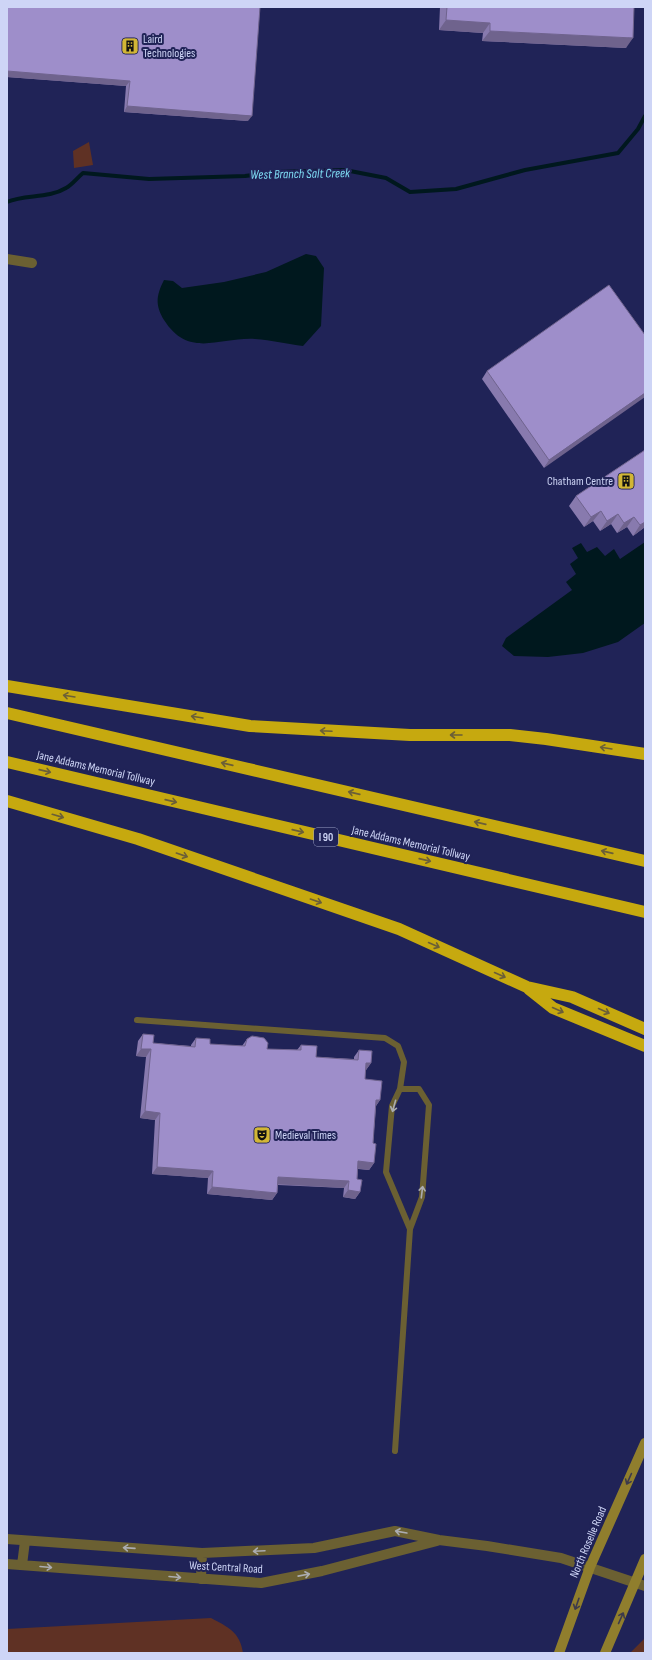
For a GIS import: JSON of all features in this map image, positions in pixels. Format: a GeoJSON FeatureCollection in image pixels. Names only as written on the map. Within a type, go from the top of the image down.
{"type":"FeatureCollection","features":[{"type":"Feature","properties":{"kind":"highway"},"geometry":{"type":"LineString","coordinates":[[7,686],[250,726],[410,735],[510,735],[645,754]]}},
{"type":"Feature","properties":{"kind":"highway"},"geometry":{"type":"LineString","coordinates":[[7,713],[645,861]]}},
{"type":"Feature","properties":{"kind":"highway","name":"Jane Addams Memorial Tollway"},"geometry":{"type":"LineString","coordinates":[[7,762],[645,912]]}},
{"type":"Feature","properties":{"kind":"highway"},"geometry":{"type":"LineString","coordinates":[[7,801],[138,839],[398,930],[527,987],[572,997],[645,1029]]}},
{"type":"Feature","properties":{"kind":"highway"},"geometry":{"type":"LineString","coordinates":[[527,987],[552,1008],[645,1046]]}},
{"type":"Feature","properties":{"kind":"main road","name":"North Roselle Road"},"geometry":{"type":"LineString","coordinates":[[559,1653],[590,1567],[645,1443]]}},
{"type":"Feature","properties":{"kind":"main road"},"geometry":{"type":"LineString","coordinates":[[605,1653],[640,1585],[645,1559]]}},
{"type":"Feature","properties":{"kind":"street"},"geometry":{"type":"LineString","coordinates":[[7,259],[32,263]]}},
{"type":"Feature","properties":{"kind":"street","name":"West Central Road"},"geometry":{"type":"LineString","coordinates":[[7,1539],[202,1554],[314,1548],[395,1531],[439,1540],[560,1558],[640,1585]]}},
{"type":"Feature","properties":{"kind":"street","name":"West Central Road"},"geometry":{"type":"LineString","coordinates":[[7,1564],[261,1583],[322,1571],[439,1540]]}},
{"type":"Feature","properties":{"kind":"street"},"geometry":{"type":"LineString","coordinates":[[22,1565],[24,1541]]}},
{"type":"Feature","properties":{"kind":"street"},"geometry":{"type":"LineString","coordinates":[[201,1579],[202,1554]]}},
{"type":"Feature","properties":{"kind":"lane"},"geometry":{"type":"LineString","coordinates":[[137,1020],[385,1038],[398,1046],[404,1062],[400,1089],[392,1106],[386,1172],[410,1229]]}},
{"type":"Feature","properties":{"kind":"lane"},"geometry":{"type":"LineString","coordinates":[[395,1451],[410,1229],[422,1197],[429,1105],[420,1089],[400,1089]]}},
{"type":"Feature","properties":{"kind":"shaded area"},"geometry":{"type":"Polygon","coordinates":[[[89,142],[93,165],[74,168],[73,151],[89,142]]]}},
{"type":"Feature","properties":{"kind":"shaded area"},"geometry":{"type":"Polygon","coordinates":[[[211,1618],[228,1627],[236,1635],[243,1653],[7,1653],[7,1629],[211,1618]]]}},
{"type":"Feature","properties":{"kind":"shaded area"},"geometry":{"type":"Polygon","coordinates":[[[645,1638],[645,1653],[630,1653],[645,1638]]]}},
{"type":"Feature","properties":{"kind":"water"},"geometry":{"type":"Polygon","coordinates":[[[306,254],[316,256],[324,268],[321,326],[303,346],[255,339],[194,343],[184,339],[174,332],[161,315],[158,305],[158,296],[164,280],[173,281],[182,288],[224,282],[266,272],[306,254]]]}},
{"type":"Feature","properties":{"kind":"water"},"geometry":{"type":"Polygon","coordinates":[[[645,542],[645,623],[618,642],[583,653],[548,657],[514,656],[502,646],[506,638],[572,590],[566,582],[576,574],[570,564],[578,558],[572,548],[581,543],[587,552],[597,547],[605,556],[614,549],[620,559],[645,542]]]}},
{"type":"Feature","properties":{"kind":"building","name":"Laird Technologies"},"geometry":{"type":"Polygon","coordinates":[[[7,7],[260,7],[252,116],[127,106],[130,81],[7,71],[7,7]]]}},
{"type":"Feature","properties":{"kind":"building"},"geometry":{"type":"Polygon","coordinates":[[[447,7],[634,7],[633,38],[490,31],[490,23],[446,20],[447,7]]]}},
{"type":"Feature","properties":{"kind":"building"},"geometry":{"type":"Polygon","coordinates":[[[609,285],[645,335],[645,393],[549,460],[487,371],[609,285]]]}},
{"type":"Feature","properties":{"kind":"building","name":"Chatham Centre"},"geometry":{"type":"Polygon","coordinates":[[[645,450],[645,522],[640,525],[634,517],[624,523],[618,514],[607,521],[601,511],[591,517],[576,496],[645,450]]]}},
{"type":"Feature","properties":{"kind":"building","name":"Medieval Times"},"geometry":{"type":"Polygon","coordinates":[[[143,1034],[154,1035],[153,1043],[195,1047],[196,1038],[210,1039],[210,1044],[245,1046],[247,1039],[252,1036],[264,1038],[268,1043],[267,1049],[301,1050],[301,1045],[317,1046],[316,1057],[358,1060],[359,1050],[372,1051],[371,1063],[366,1063],[365,1079],[382,1081],[380,1100],[376,1100],[373,1143],[376,1144],[374,1163],[358,1161],[357,1179],[362,1180],[360,1192],[348,1190],[349,1181],[278,1177],[277,1193],[212,1187],[213,1171],[157,1167],[160,1113],[145,1111],[151,1049],[141,1049],[143,1034]]]}},
{"type":"Feature","properties":{"kind":"waterway","name":"West Branch Salt Creek"},"geometry":{"type":"LineString","coordinates":[[7,202],[21,198],[52,194],[66,188],[83,173],[149,179],[245,176],[277,172],[345,170],[386,178],[410,192],[456,189],[525,170],[618,153],[638,129],[645,116]]}},
{"type":"Feature","properties":{"kind":"place","name":"Laird Technologies"},"geometry":{"type":"Point","coordinates":[130,46]}},
{"type":"Feature","properties":{"kind":"place","name":"Chatham Centre"},"geometry":{"type":"Point","coordinates":[626,481]}},
{"type":"Feature","properties":{"kind":"place","name":"Medieval Times"},"geometry":{"type":"Point","coordinates":[262,1135]}}]}
